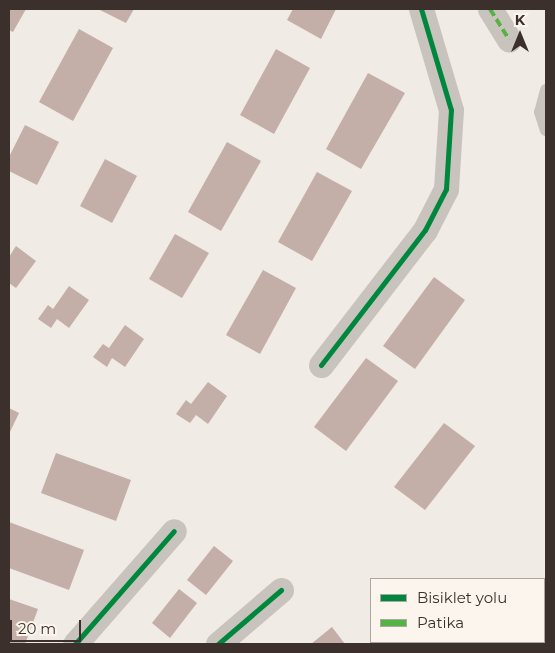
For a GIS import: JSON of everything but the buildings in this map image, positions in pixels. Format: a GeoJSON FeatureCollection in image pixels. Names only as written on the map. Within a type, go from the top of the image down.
{"type":"FeatureCollection","features":[{"type":"Feature","properties":{"kind":"street"},"geometry":{"type":"LineString","coordinates":[[321,366],[425,230],[446,190],[451,110],[421,9]]}},
{"type":"Feature","properties":{"kind":"street"},"geometry":{"type":"LineString","coordinates":[[490,9],[509,40]]}},
{"type":"Feature","properties":{"kind":"street"},"geometry":{"type":"LineString","coordinates":[[75,644],[174,531]]}},
{"type":"Feature","properties":{"kind":"street"},"geometry":{"type":"LineString","coordinates":[[218,644],[280,590]]}},
{"type":"Feature","properties":{"kind":"lane"},"geometry":{"type":"LineString","coordinates":[[546,90],[540,112],[546,130]]}},
{"type":"Feature","properties":{"kind":"marked path"},"geometry":{"type":"LineString","coordinates":[[490,9],[509,40]]}},
{"type":"Feature","properties":{"kind":"cycle path"},"geometry":{"type":"LineString","coordinates":[[321,365],[425,230],[446,189],[451,110],[421,9]]}},
{"type":"Feature","properties":{"kind":"cycle path"},"geometry":{"type":"LineString","coordinates":[[75,644],[174,531]]}},
{"type":"Feature","properties":{"kind":"cycle path"},"geometry":{"type":"LineString","coordinates":[[218,644],[281,590]]}}]}
